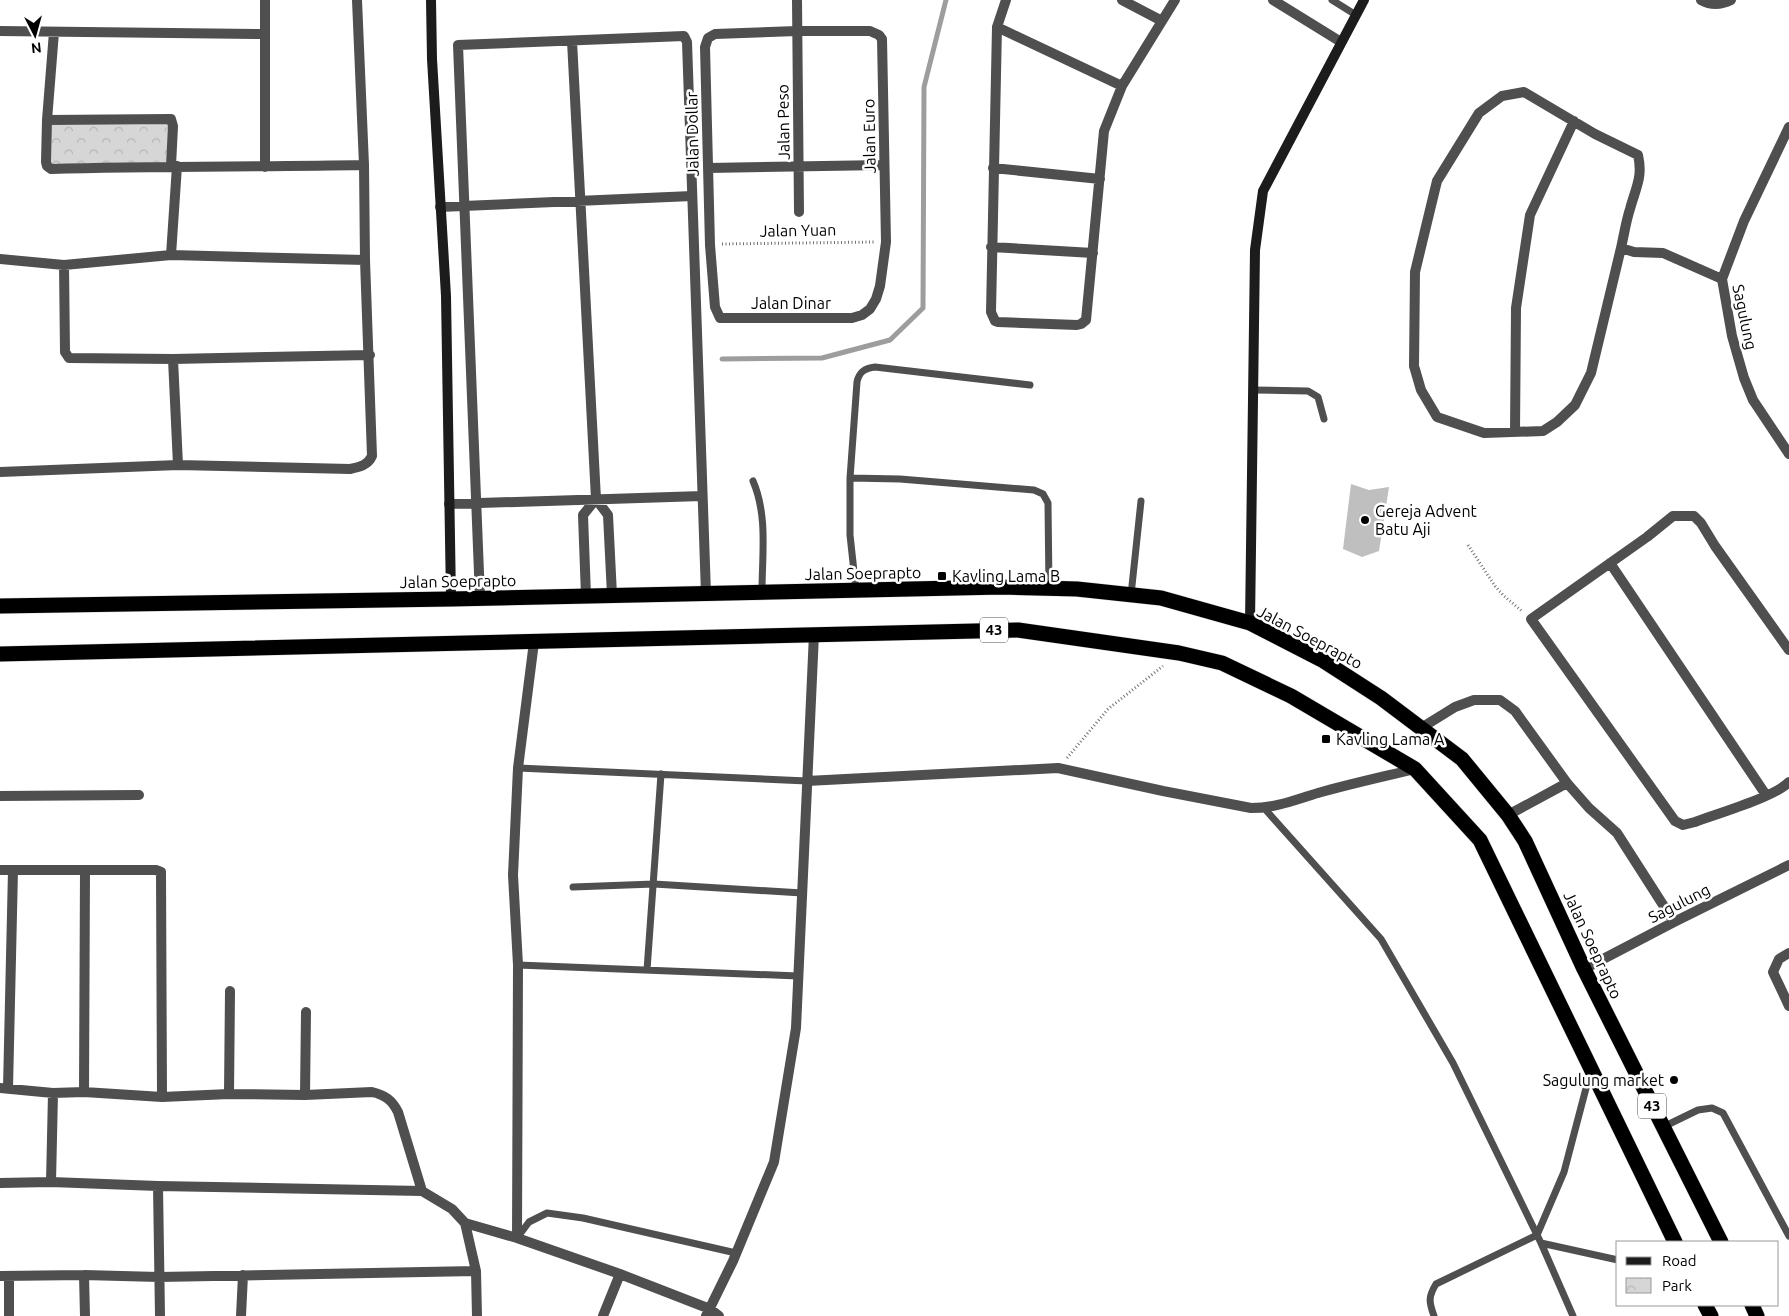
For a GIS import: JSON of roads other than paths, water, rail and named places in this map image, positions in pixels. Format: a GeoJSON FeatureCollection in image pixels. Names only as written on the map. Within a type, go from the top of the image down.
{"type":"FeatureCollection","features":[{"type":"Feature","properties":{"kind":"highway","name":"Jalan Soeprapto"},"geometry":{"type":"LineString","coordinates":[[0,606],[612,596],[1002,587],[1077,589],[1161,598],[1250,623],[1322,660],[1381,698],[1462,759],[1508,815],[1525,841],[1584,969],[1720,1241]]}},
{"type":"Feature","properties":{"kind":"highway","name":"43"},"geometry":{"type":"LineString","coordinates":[[0,654],[1018,630],[1179,652],[1222,663],[1291,696],[1415,769],[1480,840],[1675,1241]]}},
{"type":"Feature","properties":{"kind":"street"},"geometry":{"type":"LineString","coordinates":[[265,0],[265,167]]}},
{"type":"Feature","properties":{"kind":"street"},"geometry":{"type":"LineString","coordinates":[[0,472],[178,465],[350,469],[370,461],[372,456],[370,355],[365,260],[364,165],[357,0]]}},
{"type":"Feature","properties":{"kind":"street"},"geometry":{"type":"LineString","coordinates":[[431,0],[432,59],[446,296],[451,599]]}},
{"type":"Feature","properties":{"kind":"street","name":"Jalan Peso"},"geometry":{"type":"LineString","coordinates":[[797,0],[799,212]]}},
{"type":"Feature","properties":{"kind":"street"},"geometry":{"type":"LineString","coordinates":[[1006,0],[997,28],[991,312],[995,321],[998,322],[1077,325],[1086,320],[1104,131],[1122,86],[1175,0]]}},
{"type":"Feature","properties":{"kind":"street"},"geometry":{"type":"LineString","coordinates":[[1122,0],[1162,21]]}},
{"type":"Feature","properties":{"kind":"street"},"geometry":{"type":"LineString","coordinates":[[1273,0],[1341,42]]}},
{"type":"Feature","properties":{"kind":"street"},"geometry":{"type":"LineString","coordinates":[[1250,623],[1255,250],[1263,190],[1364,0]]}},
{"type":"Feature","properties":{"kind":"street"},"geometry":{"type":"LineString","coordinates":[[1701,0],[1719,5],[1731,0]]}},
{"type":"Feature","properties":{"kind":"street"},"geometry":{"type":"LineString","coordinates":[[997,28],[1122,86]]}},
{"type":"Feature","properties":{"kind":"street"},"geometry":{"type":"LineString","coordinates":[[0,31],[265,34]]}},
{"type":"Feature","properties":{"kind":"street","name":"Jalan Euro"},"geometry":{"type":"LineString","coordinates":[[797,31],[870,31],[879,35],[882,39],[886,242],[880,286],[876,299],[870,309],[862,315]]}},
{"type":"Feature","properties":{"kind":"street","name":"Jalan Dollar"},"geometry":{"type":"LineString","coordinates":[[720,318],[715,307],[710,245],[706,40],[715,34],[797,31]]}},
{"type":"Feature","properties":{"kind":"street"},"geometry":{"type":"LineString","coordinates":[[54,32],[47,120],[46,162],[47,166],[51,169],[364,165]]}},
{"type":"Feature","properties":{"kind":"street"},"geometry":{"type":"LineString","coordinates":[[480,598],[458,45],[684,36],[688,42],[706,594]]}},
{"type":"Feature","properties":{"kind":"street"},"geometry":{"type":"LineString","coordinates":[[572,41],[596,499],[608,515],[612,596]]}},
{"type":"Feature","properties":{"kind":"street"},"geometry":{"type":"LineString","coordinates":[[1524,92],[1595,134],[1638,155],[1641,168],[1639,181],[1630,208],[1621,248],[1591,374],[1575,404],[1557,422],[1543,431],[1484,433],[1437,418],[1421,390],[1414,366],[1415,272],[1438,181],[1479,113],[1502,96],[1524,92]]}},
{"type":"Feature","properties":{"kind":"street"},"geometry":{"type":"LineString","coordinates":[[47,120],[171,119],[173,126],[174,166],[171,256]]}},
{"type":"Feature","properties":{"kind":"street"},"geometry":{"type":"LineString","coordinates":[[1515,432],[1516,308],[1530,215],[1574,121]]}},
{"type":"Feature","properties":{"kind":"street","name":"Sagulung"},"geometry":{"type":"LineString","coordinates":[[1789,127],[1744,221],[1722,279],[1732,336],[1744,378],[1753,400],[1789,454]]}},
{"type":"Feature","properties":{"kind":"street"},"geometry":{"type":"LineString","coordinates":[[708,168],[884,165]]}},
{"type":"Feature","properties":{"kind":"street"},"geometry":{"type":"LineString","coordinates":[[993,168],[1100,179]]}},
{"type":"Feature","properties":{"kind":"street"},"geometry":{"type":"LineString","coordinates":[[440,207],[692,196]]}},
{"type":"Feature","properties":{"kind":"street"},"geometry":{"type":"LineString","coordinates":[[991,247],[1092,254]]}},
{"type":"Feature","properties":{"kind":"street"},"geometry":{"type":"LineString","coordinates":[[1621,248],[1634,252],[1663,253],[1722,279]]}},
{"type":"Feature","properties":{"kind":"street"},"geometry":{"type":"LineString","coordinates":[[0,259],[64,264],[171,256],[365,260]]}},
{"type":"Feature","properties":{"kind":"street"},"geometry":{"type":"LineString","coordinates":[[64,264],[65,352],[67,357],[72,359],[370,355]]}},
{"type":"Feature","properties":{"kind":"street","name":"Jalan Dinar"},"geometry":{"type":"LineString","coordinates":[[720,318],[846,318],[862,315]]}},
{"type":"Feature","properties":{"kind":"street"},"geometry":{"type":"LineString","coordinates":[[173,359],[178,465]]}},
{"type":"Feature","properties":{"kind":"street"},"geometry":{"type":"LineString","coordinates":[[449,504],[702,496]]}},
{"type":"Feature","properties":{"kind":"street"},"geometry":{"type":"LineString","coordinates":[[586,596],[583,515],[596,499]]}},
{"type":"Feature","properties":{"kind":"street"},"geometry":{"type":"LineString","coordinates":[[1789,650],[1715,546],[1701,522],[1694,516],[1672,516],[1647,537],[1531,619],[1675,821],[1682,825],[1695,822],[1766,795],[1784,787],[1789,782]]}},
{"type":"Feature","properties":{"kind":"street"},"geometry":{"type":"LineString","coordinates":[[1610,563],[1766,795]]}},
{"type":"Feature","properties":{"kind":"street"},"geometry":{"type":"LineString","coordinates":[[708,1312],[736,1253],[774,1162],[796,1028],[814,634]]}},
{"type":"Feature","properties":{"kind":"street"},"geometry":{"type":"LineString","coordinates":[[517,1238],[518,965],[513,874],[518,768],[534,642]]}},
{"type":"Feature","properties":{"kind":"street"},"geometry":{"type":"LineString","coordinates":[[1421,728],[1455,707],[1474,700],[1500,700],[1516,712],[1588,808],[1617,833],[1674,922]]}},
{"type":"Feature","properties":{"kind":"street"},"geometry":{"type":"LineString","coordinates":[[807,780],[1058,768],[1163,791],[1251,808],[1264,808],[1279,806],[1318,793],[1415,769]]}},
{"type":"Feature","properties":{"kind":"street"},"geometry":{"type":"LineString","coordinates":[[1508,815],[1567,782]]}},
{"type":"Feature","properties":{"kind":"street"},"geometry":{"type":"LineString","coordinates":[[0,796],[139,795]]}},
{"type":"Feature","properties":{"kind":"street","name":"Sagulung"},"geometry":{"type":"LineString","coordinates":[[1584,969],[1789,865]]}},
{"type":"Feature","properties":{"kind":"street"},"geometry":{"type":"LineString","coordinates":[[0,870],[156,870],[161,872],[162,1096]]}},
{"type":"Feature","properties":{"kind":"street"},"geometry":{"type":"LineString","coordinates":[[13,870],[4,1088],[53,1093],[84,1092],[162,1096],[229,1094],[305,1095],[372,1092],[382,1094],[392,1101],[398,1112],[422,1192]]}},
{"type":"Feature","properties":{"kind":"street"},"geometry":{"type":"LineString","coordinates":[[84,1092],[85,870]]}},
{"type":"Feature","properties":{"kind":"street"},"geometry":{"type":"LineString","coordinates":[[1789,953],[1778,959],[1772,972],[1789,1006]]}},
{"type":"Feature","properties":{"kind":"street"},"geometry":{"type":"LineString","coordinates":[[229,1094],[230,991]]}},
{"type":"Feature","properties":{"kind":"street"},"geometry":{"type":"LineString","coordinates":[[305,1095],[306,1012]]}},
{"type":"Feature","properties":{"kind":"street"},"geometry":{"type":"LineString","coordinates":[[51,1182],[53,1093]]}},
{"type":"Feature","properties":{"kind":"street"},"geometry":{"type":"LineString","coordinates":[[0,1183],[51,1182],[422,1192],[452,1209],[465,1223],[476,1271],[477,1316]]}},
{"type":"Feature","properties":{"kind":"street"},"geometry":{"type":"LineString","coordinates":[[158,1186],[160,1316]]}},
{"type":"Feature","properties":{"kind":"street"},"geometry":{"type":"LineString","coordinates":[[465,1223],[517,1238],[620,1274],[719,1316]]}},
{"type":"Feature","properties":{"kind":"street"},"geometry":{"type":"LineString","coordinates":[[9,1316],[4,1276],[84,1275],[159,1277],[476,1271]]}},
{"type":"Feature","properties":{"kind":"street"},"geometry":{"type":"LineString","coordinates":[[603,1316],[620,1274]]}},
{"type":"Feature","properties":{"kind":"street"},"geometry":{"type":"LineString","coordinates":[[84,1275],[85,1316]]}},
{"type":"Feature","properties":{"kind":"street"},"geometry":{"type":"LineString","coordinates":[[241,1316],[243,1275]]}},
{"type":"Feature","properties":{"kind":"lane"},"geometry":{"type":"LineString","coordinates":[[1332,0],[1356,15]]}},
{"type":"Feature","properties":{"kind":"lane"},"geometry":{"type":"LineString","coordinates":[[856,590],[850,535],[850,478],[857,382],[860,373],[875,367],[1030,385]]}},
{"type":"Feature","properties":{"kind":"lane"},"geometry":{"type":"LineString","coordinates":[[1253,390],[1308,391],[1318,396],[1324,419]]}},
{"type":"Feature","properties":{"kind":"lane"},"geometry":{"type":"LineString","coordinates":[[850,478],[910,480],[1034,490],[1043,494],[1048,502],[1049,588]]}},
{"type":"Feature","properties":{"kind":"lane"},"geometry":{"type":"LineString","coordinates":[[753,481],[762,505],[762,593]]}},
{"type":"Feature","properties":{"kind":"lane"},"geometry":{"type":"LineString","coordinates":[[1131,595],[1141,501]]}},
{"type":"Feature","properties":{"kind":"lane"},"geometry":{"type":"LineString","coordinates":[[518,768],[807,780]]}},
{"type":"Feature","properties":{"kind":"lane"},"geometry":{"type":"LineString","coordinates":[[648,970],[661,774]]}},
{"type":"Feature","properties":{"kind":"lane"},"geometry":{"type":"LineString","coordinates":[[1264,808],[1381,939],[1453,1063],[1541,1243],[1574,1316]]}},
{"type":"Feature","properties":{"kind":"lane"},"geometry":{"type":"LineString","coordinates":[[573,887],[654,884],[802,893]]}},
{"type":"Feature","properties":{"kind":"lane"},"geometry":{"type":"LineString","coordinates":[[518,965],[798,976]]}},
{"type":"Feature","properties":{"kind":"lane"},"geometry":{"type":"LineString","coordinates":[[1434,1316],[1430,1294],[1436,1284],[1537,1235],[1564,1172],[1591,1070]]}},
{"type":"Feature","properties":{"kind":"lane"},"geometry":{"type":"LineString","coordinates":[[1663,1127],[1698,1110],[1712,1108],[1723,1113],[1789,1236]]}},
{"type":"Feature","properties":{"kind":"lane"},"geometry":{"type":"LineString","coordinates":[[517,1238],[529,1222],[547,1213],[583,1218],[736,1253]]}},
{"type":"Feature","properties":{"kind":"lane"},"geometry":{"type":"LineString","coordinates":[[1541,1243],[1616,1260]]}},
{"type":"Feature","properties":{"kind":"waterway"},"geometry":{"type":"LineString","coordinates":[[722,359],[822,358],[890,340],[923,308],[924,87],[946,0]]}},
{"type":"Feature","properties":{"kind":"place","name":"Gereja Advent Batu Aji"},"geometry":{"type":"Point","coordinates":[1365,520]}},
{"type":"Feature","properties":{"kind":"place","name":"Kavling Lama B"},"geometry":{"type":"Point","coordinates":[942,576]}},
{"type":"Feature","properties":{"kind":"place","name":"Kavling Lama A"},"geometry":{"type":"Point","coordinates":[1326,739]}},
{"type":"Feature","properties":{"kind":"place","name":"Sagulung market"},"geometry":{"type":"Point","coordinates":[1674,1080]}}]}
